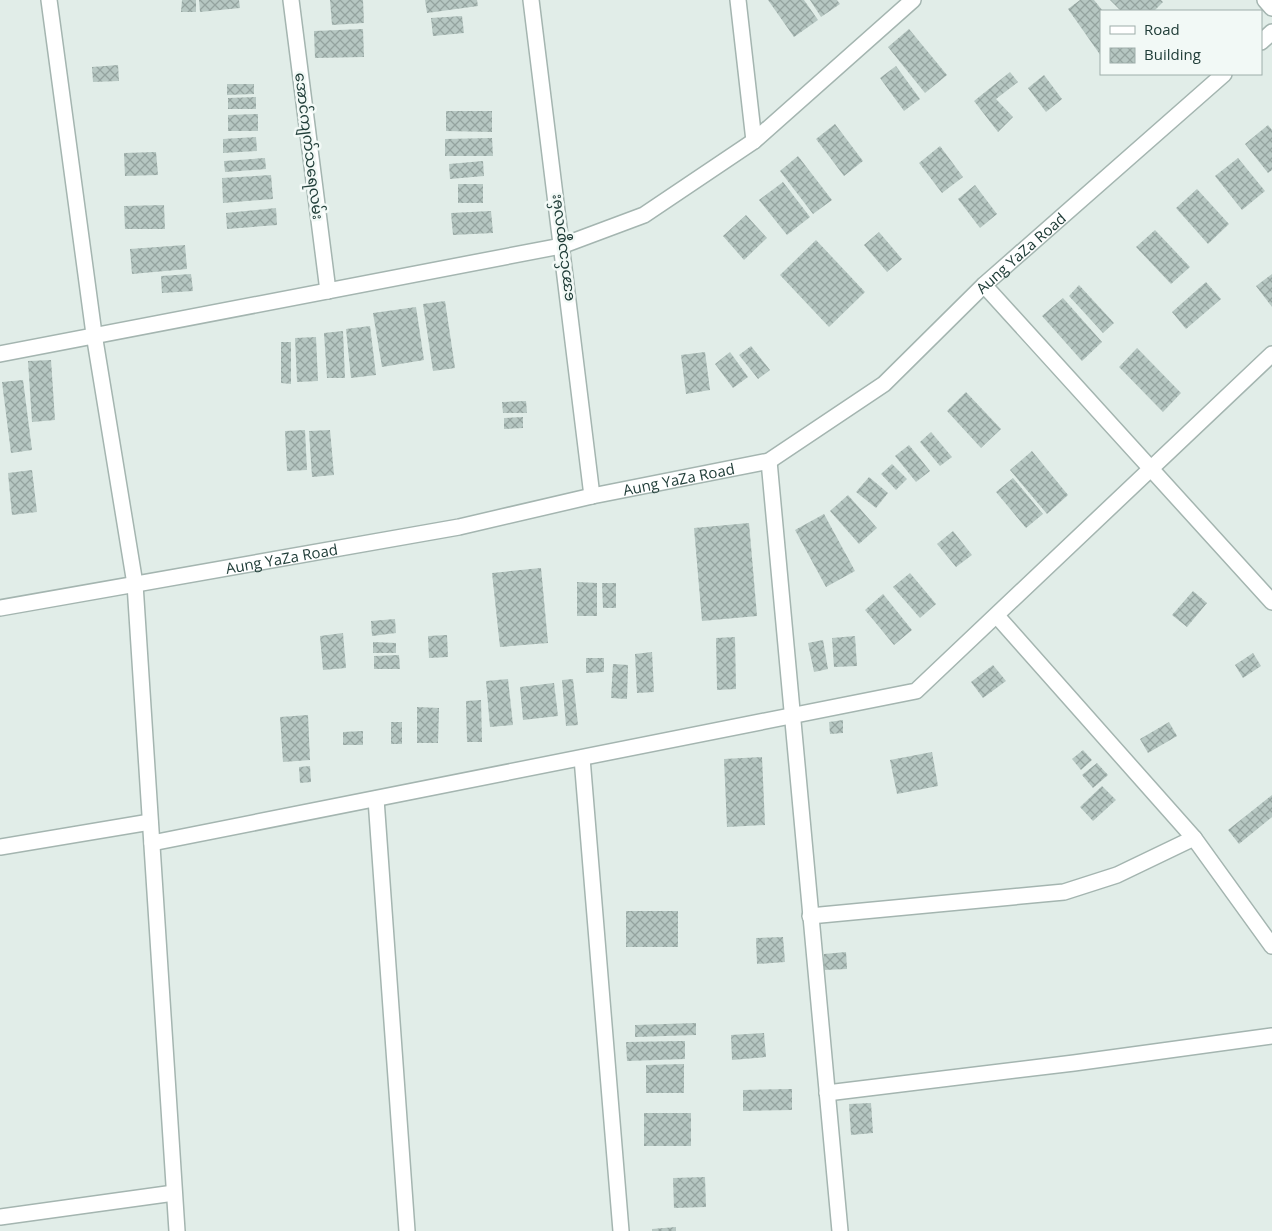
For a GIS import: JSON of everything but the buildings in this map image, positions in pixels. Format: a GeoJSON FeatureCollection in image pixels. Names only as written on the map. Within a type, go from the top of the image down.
{"type":"FeatureCollection","features":[{"type":"Feature","properties":{"kind":"street"},"geometry":{"type":"LineString","coordinates":[[50,0],[94,334],[135,584],[177,1231]]}},
{"type":"Feature","properties":{"kind":"street","name":"အောင်ကျက်သရေလမ်း"},"geometry":{"type":"LineString","coordinates":[[291,0],[328,291]]}},
{"type":"Feature","properties":{"kind":"street","name":"အောင်သစ္စာလမ်း"},"geometry":{"type":"LineString","coordinates":[[531,0],[592,496]]}},
{"type":"Feature","properties":{"kind":"street"},"geometry":{"type":"LineString","coordinates":[[738,0],[754,142]]}},
{"type":"Feature","properties":{"kind":"street"},"geometry":{"type":"LineString","coordinates":[[0,354],[94,334],[561,246],[644,215],[754,142],[913,0]]}},
{"type":"Feature","properties":{"kind":"street"},"geometry":{"type":"LineString","coordinates":[[1265,0],[1272,8]]}},
{"type":"Feature","properties":{"kind":"street"},"geometry":{"type":"LineString","coordinates":[[1262,41],[1272,32]]}},
{"type":"Feature","properties":{"kind":"street","name":"Aung YaZa Road"},"geometry":{"type":"LineString","coordinates":[[0,608],[459,527],[592,496],[769,461],[884,384],[984,285],[1223,75]]}},
{"type":"Feature","properties":{"kind":"street"},"geometry":{"type":"LineString","coordinates":[[984,285],[1272,602]]}},
{"type":"Feature","properties":{"kind":"street"},"geometry":{"type":"LineString","coordinates":[[152,843],[916,691],[1152,470],[1272,354]]}},
{"type":"Feature","properties":{"kind":"street"},"geometry":{"type":"LineString","coordinates":[[769,461],[840,1231]]}},
{"type":"Feature","properties":{"kind":"street"},"geometry":{"type":"LineString","coordinates":[[997,616],[1194,838],[1272,946]]}},
{"type":"Feature","properties":{"kind":"street"},"geometry":{"type":"LineString","coordinates":[[582,758],[621,1231]]}},
{"type":"Feature","properties":{"kind":"street"},"geometry":{"type":"LineString","coordinates":[[376,799],[407,1231]]}},
{"type":"Feature","properties":{"kind":"street"},"geometry":{"type":"LineString","coordinates":[[0,847],[150,822]]}},
{"type":"Feature","properties":{"kind":"street"},"geometry":{"type":"LineString","coordinates":[[810,916],[1064,892],[1117,875],[1194,838]]}},
{"type":"Feature","properties":{"kind":"street"},"geometry":{"type":"LineString","coordinates":[[827,1093],[1074,1063],[1272,1036]]}},
{"type":"Feature","properties":{"kind":"street"},"geometry":{"type":"LineString","coordinates":[[0,1217],[174,1193]]}}]}
